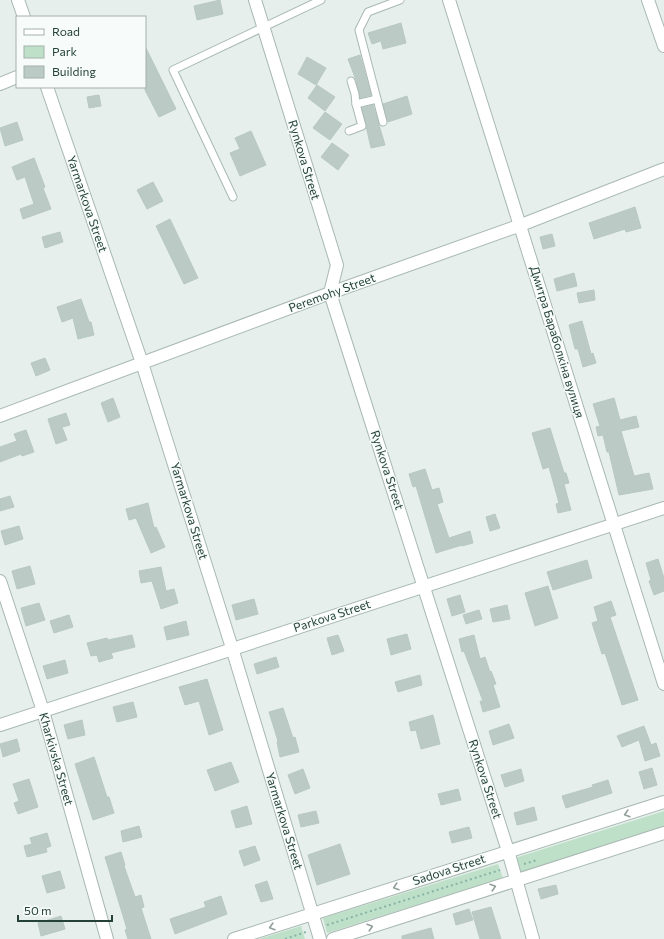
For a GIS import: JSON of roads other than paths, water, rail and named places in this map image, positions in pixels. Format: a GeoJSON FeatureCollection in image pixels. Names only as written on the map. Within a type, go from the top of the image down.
{"type":"FeatureCollection","features":[{"type":"Feature","properties":{"kind":"street"},"geometry":{"type":"LineString","coordinates":[[18,0],[24,16]]}},
{"type":"Feature","properties":{"kind":"street","name":"Rynkova Street"},"geometry":{"type":"LineString","coordinates":[[255,0],[337,265],[330,293],[508,851],[533,939]]}},
{"type":"Feature","properties":{"kind":"street","name":"Дмитра Бараболкіна вулиця"},"geometry":{"type":"LineString","coordinates":[[450,0],[664,684]]}},
{"type":"Feature","properties":{"kind":"street"},"geometry":{"type":"LineString","coordinates":[[648,0],[664,46]]}},
{"type":"Feature","properties":{"kind":"street"},"geometry":{"type":"LineString","coordinates":[[0,84],[16,77]]}},
{"type":"Feature","properties":{"kind":"street","name":"Yarmarkova Street"},"geometry":{"type":"LineString","coordinates":[[47,88],[142,363],[232,648],[319,934]]}},
{"type":"Feature","properties":{"kind":"street","name":"Peremohy Street"},"geometry":{"type":"LineString","coordinates":[[0,416],[330,293],[521,225],[664,169]]}},
{"type":"Feature","properties":{"kind":"street","name":"Parkova Street"},"geometry":{"type":"LineString","coordinates":[[0,725],[664,508]]}},
{"type":"Feature","properties":{"kind":"street","name":"Kharkivska Street"},"geometry":{"type":"LineString","coordinates":[[0,581],[43,711],[107,939]]}},
{"type":"Feature","properties":{"kind":"street","name":"Sadova Street"},"geometry":{"type":"LineString","coordinates":[[234,939],[664,802]]}},
{"type":"Feature","properties":{"kind":"street"},"geometry":{"type":"LineString","coordinates":[[332,939],[664,833]]}},
{"type":"Feature","properties":{"kind":"lane"},"geometry":{"type":"LineString","coordinates":[[233,196],[173,70],[321,0]]}},
{"type":"Feature","properties":{"kind":"lane"},"geometry":{"type":"LineString","coordinates":[[384,122],[359,30],[368,12],[400,0]]}},
{"type":"Feature","properties":{"kind":"lane"},"geometry":{"type":"LineString","coordinates":[[349,131],[362,126],[351,80]]}},
{"type":"Feature","properties":{"kind":"lane"},"geometry":{"type":"LineString","coordinates":[[356,104],[377,99]]}}]}
